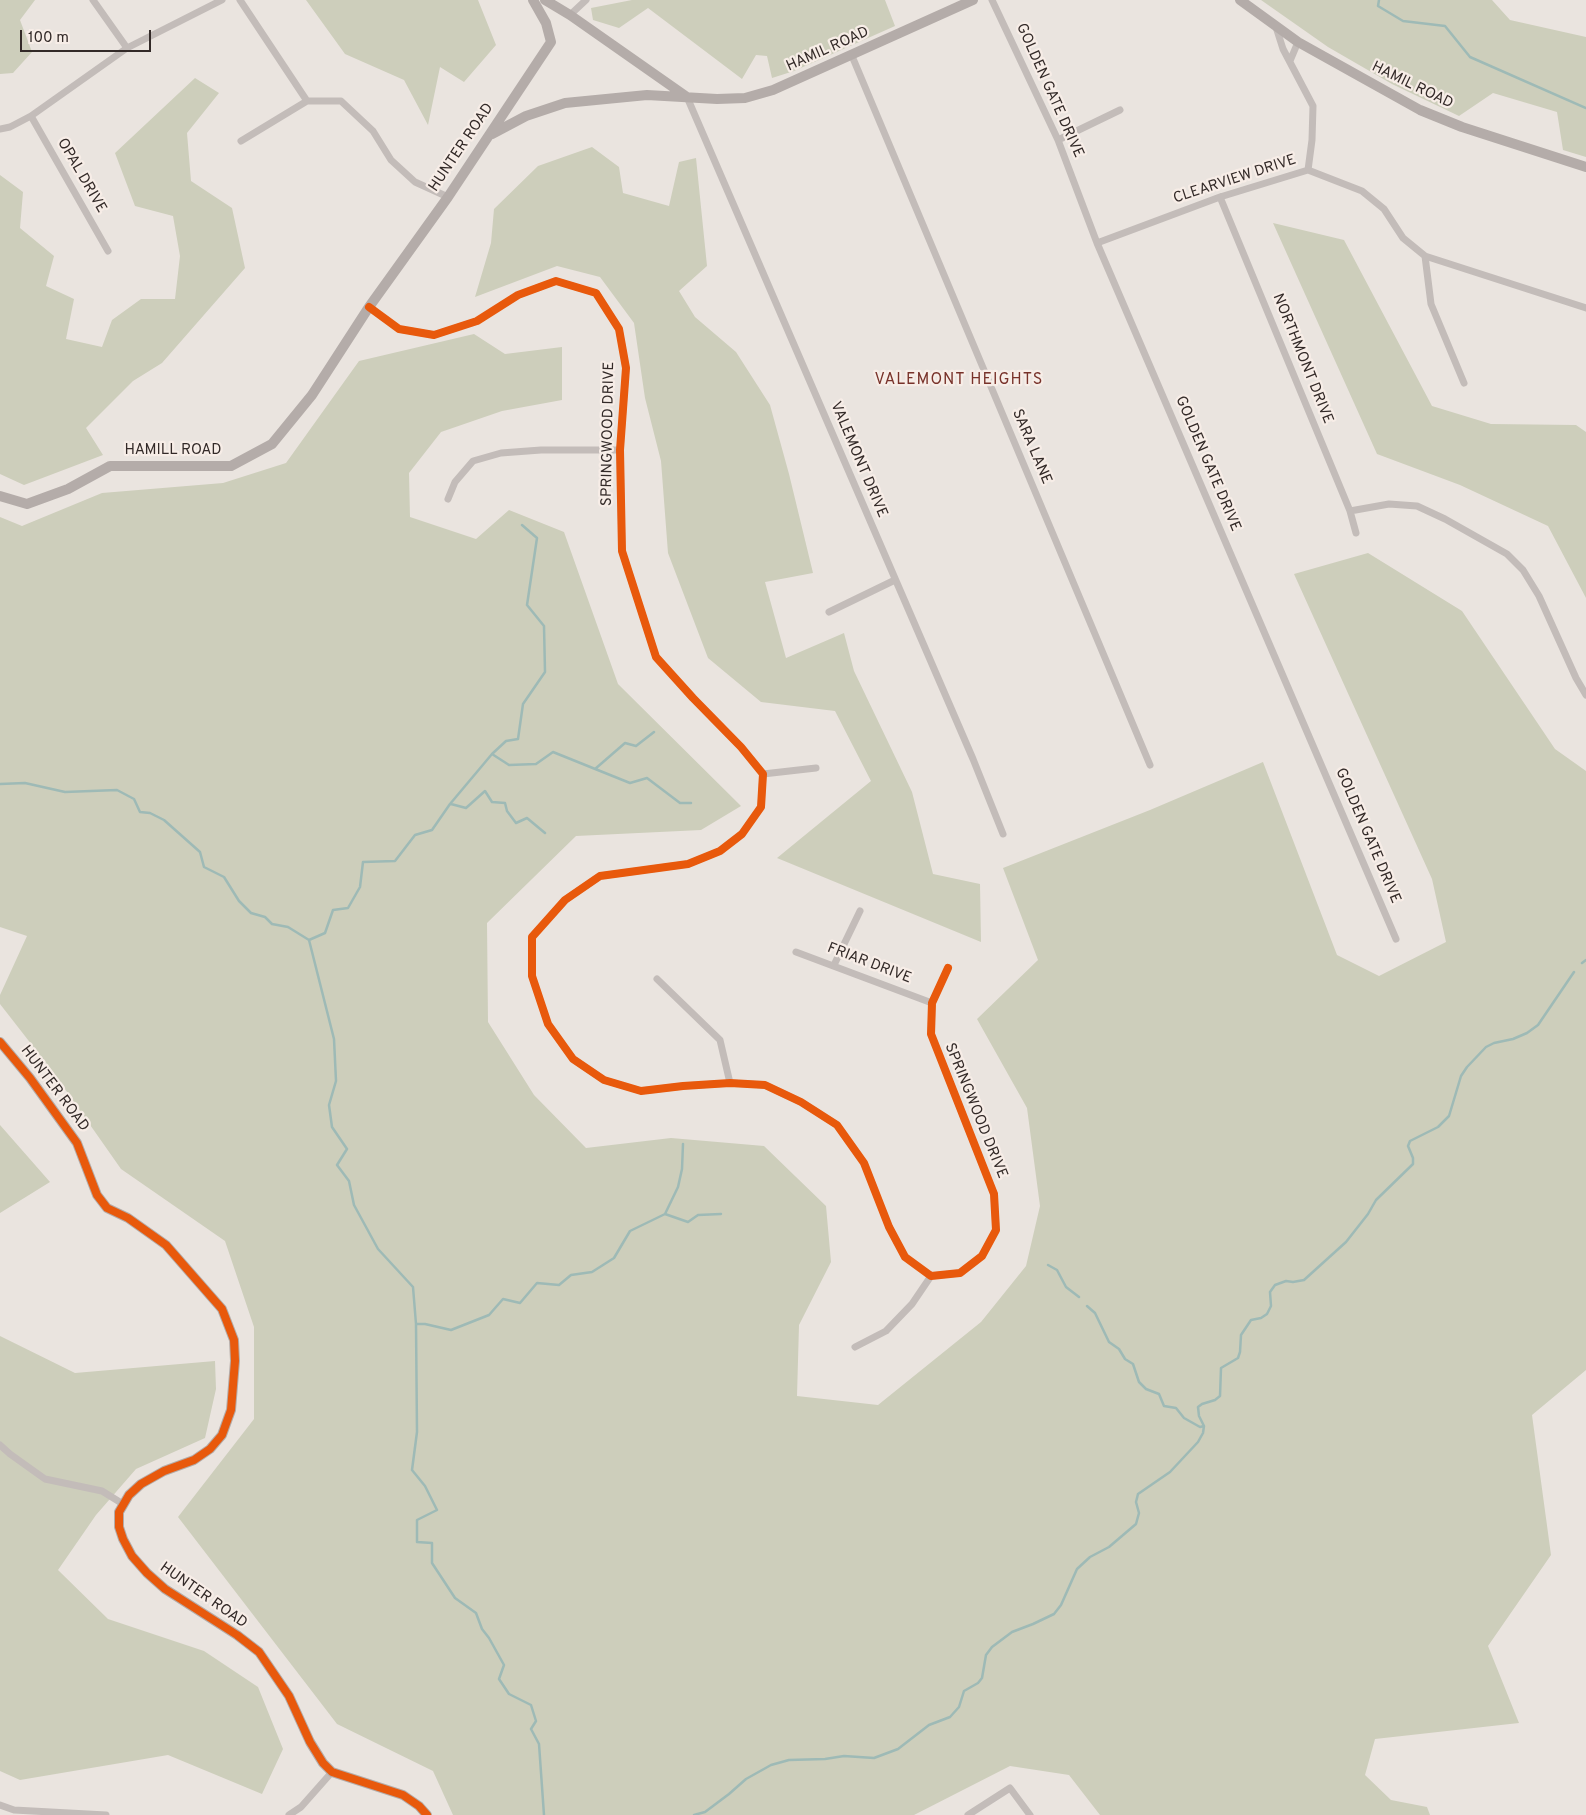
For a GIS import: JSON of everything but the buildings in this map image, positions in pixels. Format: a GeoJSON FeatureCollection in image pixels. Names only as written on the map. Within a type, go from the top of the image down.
{"type":"FeatureCollection","features":[{"type":"Feature","properties":{"kind":"street"},"geometry":{"type":"LineString","coordinates":[[93,0],[127,48]]}},
{"type":"Feature","properties":{"kind":"street"},"geometry":{"type":"LineString","coordinates":[[0,129],[10,127],[31,116],[127,48],[222,0]]}},
{"type":"Feature","properties":{"kind":"street"},"geometry":{"type":"LineString","coordinates":[[240,0],[307,101]]}},
{"type":"Feature","properties":{"kind":"street","name":"HUNTER ROAD"},"geometry":{"type":"LineString","coordinates":[[369,307],[448,197],[551,42],[546,23],[533,0]]}},
{"type":"Feature","properties":{"kind":"street"},"geometry":{"type":"LineString","coordinates":[[545,0],[570,15],[687,97]]}},
{"type":"Feature","properties":{"kind":"street"},"geometry":{"type":"LineString","coordinates":[[570,15],[586,0]]}},
{"type":"Feature","properties":{"kind":"street","name":"HAMIL ROAD"},"geometry":{"type":"LineString","coordinates":[[490,135],[526,116],[565,103],[647,95],[745,98],[773,90],[973,0]]}},
{"type":"Feature","properties":{"kind":"street","name":"GOLDEN GATE DRIVE"},"geometry":{"type":"LineString","coordinates":[[992,0],[1058,140],[1097,243],[1396,939]]}},
{"type":"Feature","properties":{"kind":"street","name":"HAMIL ROAD"},"geometry":{"type":"LineString","coordinates":[[1240,0],[1298,42],[1420,110],[1462,127],[1586,167]]}},
{"type":"Feature","properties":{"kind":"street"},"geometry":{"type":"LineString","coordinates":[[1276,27],[1277,35],[1313,106],[1312,140],[1308,170]]}},
{"type":"Feature","properties":{"kind":"street"},"geometry":{"type":"LineString","coordinates":[[1290,61],[1298,42]]}},
{"type":"Feature","properties":{"kind":"street","name":"SARA LANE"},"geometry":{"type":"LineString","coordinates":[[852,56],[1150,765]]}},
{"type":"Feature","properties":{"kind":"street","name":"VALEMONT DRIVE"},"geometry":{"type":"LineString","coordinates":[[687,97],[973,759],[1003,834]]}},
{"type":"Feature","properties":{"kind":"street"},"geometry":{"type":"LineString","coordinates":[[242,141],[307,101],[341,101],[373,131],[391,160],[415,182],[448,197]]}},
{"type":"Feature","properties":{"kind":"street"},"geometry":{"type":"LineString","coordinates":[[1058,140],[1120,110]]}},
{"type":"Feature","properties":{"kind":"street","name":"OPAL DRIVE"},"geometry":{"type":"LineString","coordinates":[[31,116],[108,251]]}},
{"type":"Feature","properties":{"kind":"street","name":"CLEARVIEW DRIVE"},"geometry":{"type":"LineString","coordinates":[[1097,243],[1220,196],[1308,170],[1362,191],[1384,209],[1403,238],[1425,256],[1586,308]]}},
{"type":"Feature","properties":{"kind":"street","name":"NORTHMONT DRIVE"},"geometry":{"type":"LineString","coordinates":[[1220,196],[1350,511],[1356,533]]}},
{"type":"Feature","properties":{"kind":"street"},"geometry":{"type":"LineString","coordinates":[[1425,256],[1431,304],[1464,383]]}},
{"type":"Feature","properties":{"kind":"street","name":"SPRINGWOOD DRIVE"},"geometry":{"type":"LineString","coordinates":[[369,307],[399,330],[434,335],[476,321],[518,295],[556,281],[596,293],[620,329],[626,368],[620,450],[622,551],[656,657],[692,698],[741,747],[762,774]]}},
{"type":"Feature","properties":{"kind":"street","name":"HAMILL ROAD"},"geometry":{"type":"LineString","coordinates":[[0,496],[27,504],[68,489],[110,466],[231,466],[272,444],[312,395],[369,307]]}},
{"type":"Feature","properties":{"kind":"street"},"geometry":{"type":"LineString","coordinates":[[448,499],[455,482],[474,461],[501,453],[541,450],[620,450]]}},
{"type":"Feature","properties":{"kind":"street"},"geometry":{"type":"LineString","coordinates":[[1350,511],[1389,504],[1417,506],[1445,519],[1507,554],[1524,570],[1586,695]]}},
{"type":"Feature","properties":{"kind":"street"},"geometry":{"type":"LineString","coordinates":[[829,612],[895,580]]}},
{"type":"Feature","properties":{"kind":"street"},"geometry":{"type":"LineString","coordinates":[[816,768],[762,774],[761,807],[742,834],[720,850],[688,864],[600,876],[565,900],[532,937],[532,976],[548,1024],[573,1059],[604,1080],[641,1092],[683,1086],[730,1083],[766,1085],[801,1102],[837,1125],[864,1162],[888,1227],[905,1257],[931,1276],[912,1304],[886,1331],[855,1347]]}},
{"type":"Feature","properties":{"kind":"street"},"geometry":{"type":"LineString","coordinates":[[834,965],[860,911]]}},
{"type":"Feature","properties":{"kind":"street","name":"FRIAR DRIVE"},"geometry":{"type":"LineString","coordinates":[[796,952],[932,1003]]}},
{"type":"Feature","properties":{"kind":"street","name":"SPRINGWOOD DRIVE"},"geometry":{"type":"LineString","coordinates":[[931,1276],[960,1274],[982,1256],[996,1230],[994,1194],[930,1034],[932,1003],[948,968]]}},
{"type":"Feature","properties":{"kind":"street"},"geometry":{"type":"LineString","coordinates":[[657,980],[720,1040],[730,1083]]}},
{"type":"Feature","properties":{"kind":"street","name":"HUNTER ROAD"},"geometry":{"type":"LineString","coordinates":[[0,1042],[30,1078],[77,1142],[97,1196],[107,1208],[128,1218],[166,1245],[222,1309],[234,1340],[236,1361],[230,1410],[222,1435],[210,1449],[194,1460],[164,1471],[141,1484],[129,1495],[120,1512],[119,1527],[123,1539],[132,1556],[147,1574],[165,1589],[237,1635],[259,1652],[289,1696],[310,1742],[323,1763],[332,1772]]}},
{"type":"Feature","properties":{"kind":"street"},"geometry":{"type":"LineString","coordinates":[[0,1445],[46,1479],[102,1491],[124,1504]]}},
{"type":"Feature","properties":{"kind":"street"},"geometry":{"type":"LineString","coordinates":[[289,1815],[301,1807],[332,1772],[403,1795],[419,1806],[427,1815]]}},
{"type":"Feature","properties":{"kind":"street"},"geometry":{"type":"LineString","coordinates":[[968,1815],[1010,1788],[1030,1815]]}},
{"type":"Feature","properties":{"kind":"street"},"geometry":{"type":"LineString","coordinates":[[0,1805],[14,1810],[106,1815]]}},
{"type":"Feature","properties":{"kind":"green space"},"geometry":{"type":"Polygon","coordinates":[[[0,0],[35,0],[20,20],[32,52],[13,73],[0,74],[0,0]]]}},
{"type":"Feature","properties":{"kind":"green space"},"geometry":{"type":"Polygon","coordinates":[[[306,0],[478,0],[496,45],[464,82],[440,67],[428,125],[404,80],[345,54],[306,0]]]}},
{"type":"Feature","properties":{"kind":"green space"},"geometry":{"type":"Polygon","coordinates":[[[632,0],[885,0],[895,26],[794,71],[772,78],[767,56],[756,55],[742,79],[648,8],[619,28],[593,20],[591,8],[632,0]]]}},
{"type":"Feature","properties":{"kind":"green space"},"geometry":{"type":"Polygon","coordinates":[[[1261,0],[1492,0],[1510,20],[1586,37],[1586,157],[1563,150],[1557,112],[1493,93],[1459,116],[1392,84],[1328,47],[1261,0]]]}},
{"type":"Feature","properties":{"kind":"green space"},"geometry":{"type":"Polygon","coordinates":[[[195,78],[219,93],[187,133],[191,181],[232,208],[245,268],[162,363],[133,381],[86,428],[103,455],[24,485],[0,474],[0,175],[23,192],[20,228],[54,256],[46,286],[74,299],[66,339],[102,347],[112,320],[141,299],[175,299],[180,256],[173,216],[135,206],[115,153],[195,78]]]}},
{"type":"Feature","properties":{"kind":"green space"},"geometry":{"type":"Polygon","coordinates":[[[592,147],[619,167],[623,193],[669,206],[679,162],[696,158],[707,266],[679,291],[695,317],[736,352],[770,405],[813,573],[765,582],[786,658],[844,633],[854,671],[912,792],[933,874],[980,884],[981,942],[777,858],[871,781],[835,711],[761,702],[708,658],[668,553],[661,461],[645,398],[634,323],[600,277],[557,266],[475,297],[491,243],[494,209],[538,166],[592,147]]]}},
{"type":"Feature","properties":{"kind":"green space"},"geometry":{"type":"Polygon","coordinates":[[[1273,223],[1344,240],[1432,406],[1491,424],[1576,425],[1586,432],[1586,598],[1548,526],[1460,485],[1377,454],[1273,223]]]}},
{"type":"Feature","properties":{"kind":"green space"},"geometry":{"type":"Polygon","coordinates":[[[474,334],[505,354],[562,347],[562,400],[502,411],[441,432],[409,473],[410,517],[476,539],[509,510],[564,532],[618,684],[741,806],[701,830],[576,836],[487,923],[488,1022],[534,1095],[586,1148],[671,1138],[764,1146],[826,1206],[831,1262],[799,1325],[797,1396],[878,1405],[981,1322],[1026,1266],[1040,1206],[1027,1108],[977,1019],[1038,960],[1003,868],[1150,810],[1263,762],[1337,955],[1379,976],[1446,942],[1432,879],[1294,574],[1368,553],[1462,611],[1555,749],[1586,771],[1586,1370],[1532,1415],[1551,1555],[1488,1646],[1519,1723],[1375,1739],[1365,1775],[1391,1800],[1427,1807],[1430,1815],[1100,1815],[1069,1775],[1010,1766],[914,1815],[453,1815],[433,1771],[337,1724],[178,1517],[254,1419],[254,1327],[225,1241],[121,1169],[53,1072],[0,1004],[0,995],[27,936],[0,927],[0,517],[22,526],[102,493],[223,483],[286,463],[359,361],[474,334]]]}},
{"type":"Feature","properties":{"kind":"green space"},"geometry":{"type":"Polygon","coordinates":[[[0,1125],[50,1182],[0,1213],[0,1125]]]}},
{"type":"Feature","properties":{"kind":"green space"},"geometry":{"type":"Polygon","coordinates":[[[0,1336],[75,1373],[215,1361],[216,1389],[205,1438],[136,1469],[96,1515],[58,1570],[108,1619],[204,1651],[258,1687],[283,1749],[262,1794],[168,1755],[20,1780],[0,1771],[0,1336]]]}},
{"type":"Feature","properties":{"kind":"waterway"},"geometry":{"type":"LineString","coordinates":[[1379,0],[1378,6],[1403,21],[1445,26],[1470,57],[1586,108]]}},
{"type":"Feature","properties":{"kind":"waterway"},"geometry":{"type":"LineString","coordinates":[[492,754],[506,741],[518,739],[523,704],[545,672],[544,626],[527,605],[537,538],[522,525]]}},
{"type":"Feature","properties":{"kind":"waterway"},"geometry":{"type":"LineString","coordinates":[[595,769],[625,743],[636,746],[654,732]]}},
{"type":"Feature","properties":{"kind":"waterway"},"geometry":{"type":"LineString","coordinates":[[309,940],[325,933],[333,910],[348,908],[360,887],[363,862],[395,861],[415,835],[432,830],[450,804],[492,754],[509,765],[536,764],[553,752],[630,783],[647,778],[680,803],[691,803]]}},
{"type":"Feature","properties":{"kind":"waterway"},"geometry":{"type":"LineString","coordinates":[[0,784],[25,783],[65,792],[117,790],[134,799],[140,812],[150,813],[164,820],[200,852],[204,867],[224,877],[239,901],[251,913],[265,917],[272,924],[288,927],[309,940],[334,1039],[336,1081],[329,1105],[332,1127],[347,1149],[337,1165],[349,1181],[354,1205],[378,1249],[413,1287],[416,1324],[417,1432],[412,1470],[425,1486],[437,1510],[417,1520],[417,1542],[432,1543],[432,1563],[455,1598],[476,1613],[482,1629],[504,1665],[499,1679],[509,1694],[531,1705],[536,1721],[531,1729],[539,1744],[544,1815]]}},
{"type":"Feature","properties":{"kind":"waterway"},"geometry":{"type":"LineString","coordinates":[[451,804],[466,808],[485,791],[492,802],[505,803],[507,811],[516,823],[527,818],[545,833]]}},
{"type":"Feature","properties":{"kind":"waterway"},"geometry":{"type":"LineString","coordinates":[[1582,963],[1586,960]]}},
{"type":"Feature","properties":{"kind":"waterway"},"geometry":{"type":"LineString","coordinates":[[694,1815],[705,1812],[746,1779],[771,1765],[789,1760],[825,1759],[844,1756],[874,1758],[898,1749],[929,1725],[950,1717],[959,1707],[964,1691],[978,1683],[982,1678],[986,1655],[992,1647],[1012,1632],[1054,1614],[1061,1605],[1077,1569],[1090,1557],[1109,1547],[1136,1524],[1139,1513],[1136,1502],[1138,1494],[1170,1472],[1198,1442],[1203,1433],[1204,1426],[1199,1416],[1198,1407],[1220,1396],[1221,1368],[1238,1358],[1241,1335],[1251,1320],[1261,1318],[1267,1314],[1271,1306],[1270,1292],[1275,1285],[1286,1281],[1304,1280],[1346,1242],[1368,1214],[1376,1200],[1413,1164],[1413,1158],[1408,1146],[1410,1141],[1438,1127],[1449,1116],[1461,1076],[1467,1067],[1486,1047],[1494,1043],[1513,1039],[1527,1033],[1538,1025],[1574,972]]}},
{"type":"Feature","properties":{"kind":"waterway"},"geometry":{"type":"LineString","coordinates":[[665,1214],[678,1187],[682,1169],[683,1144]]}},
{"type":"Feature","properties":{"kind":"waterway"},"geometry":{"type":"LineString","coordinates":[[416,1324],[425,1324],[451,1330],[489,1315],[503,1299],[520,1303],[537,1283],[559,1285],[571,1275],[592,1272],[614,1258],[630,1231],[665,1214],[688,1222],[698,1215],[721,1214]]}},
{"type":"Feature","properties":{"kind":"waterway"},"geometry":{"type":"LineString","coordinates":[[1048,1265],[1057,1270],[1066,1287],[1079,1297]]}},
{"type":"Feature","properties":{"kind":"waterway"},"geometry":{"type":"LineString","coordinates":[[1087,1306],[1095,1313],[1109,1342],[1119,1349],[1125,1359],[1133,1364],[1139,1382],[1146,1389],[1159,1394],[1164,1406],[1176,1408],[1184,1418],[1200,1427],[1204,1426]]}},
{"type":"Feature","properties":{"kind":"cycle path"},"geometry":{"type":"LineString","coordinates":[[369,307],[399,329],[434,335],[477,321],[518,295],[556,281],[596,293],[619,329],[626,368],[620,450],[622,551],[656,657],[741,747],[763,774],[761,807],[742,834],[720,851],[688,864],[600,876],[565,900],[532,937],[532,976],[548,1024],[573,1059],[604,1080],[641,1091],[730,1083],[765,1085],[801,1102],[837,1125],[864,1163],[889,1227],[905,1257],[931,1276],[960,1273],[982,1256],[996,1230],[994,1194],[931,1034],[932,1003],[948,968]]}},
{"type":"Feature","properties":{"kind":"cycle path"},"geometry":{"type":"LineString","coordinates":[[0,1042],[30,1078],[77,1143],[97,1195],[107,1208],[128,1218],[166,1245],[222,1309],[234,1340],[235,1361],[231,1410],[222,1435],[210,1449],[194,1460],[164,1471],[141,1484],[129,1495],[119,1512],[119,1527],[132,1556],[165,1589],[237,1635],[259,1652],[289,1696],[310,1742],[323,1763],[332,1772],[403,1795],[419,1806],[427,1815]]}},
{"type":"Feature","properties":{"kind":"district","name":"VALEMONT HEIGHTS"},"geometry":{"type":"Point","coordinates":[959,381]}}]}
